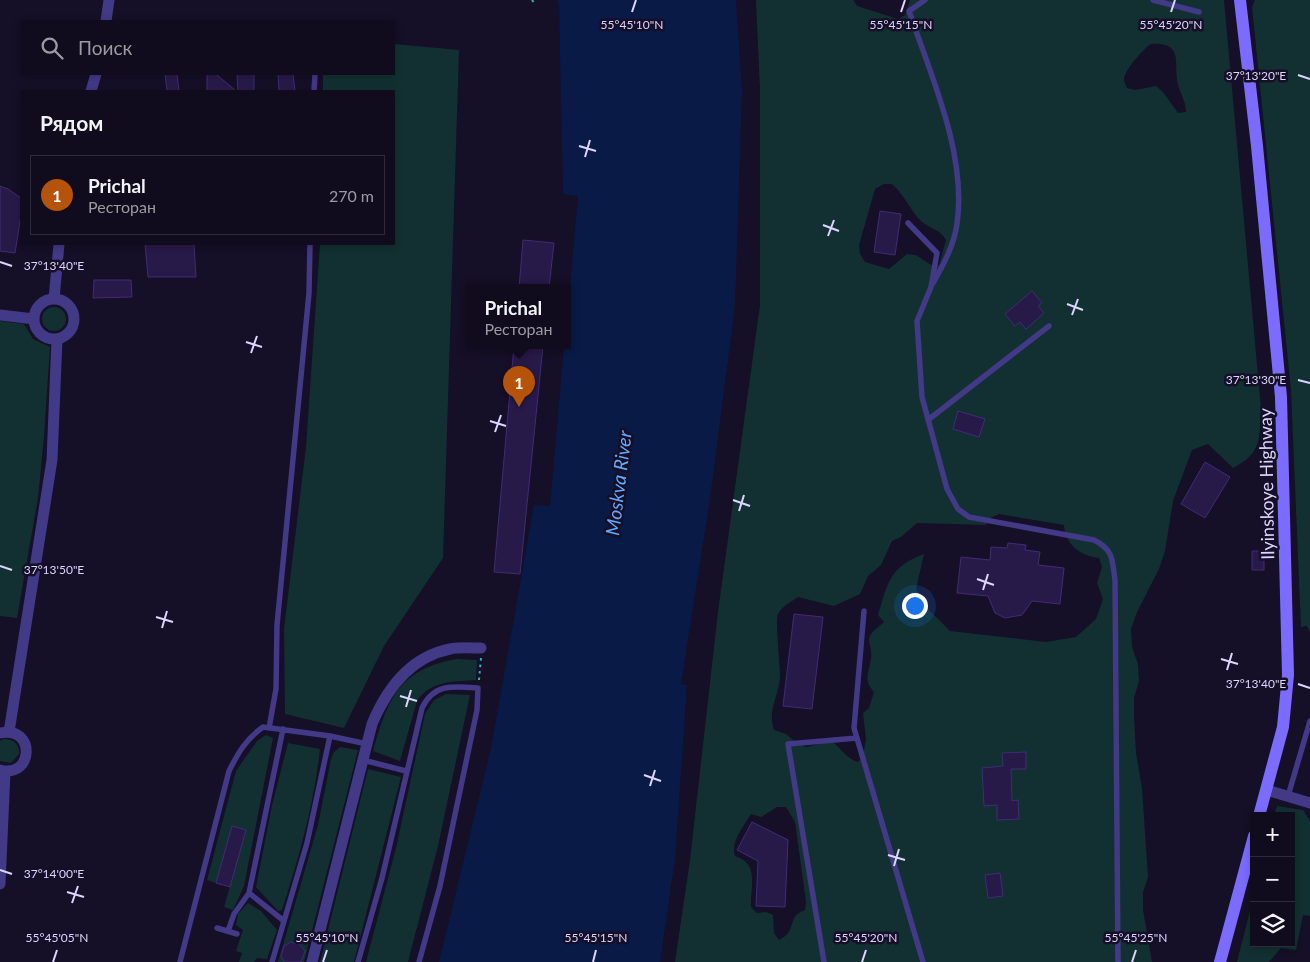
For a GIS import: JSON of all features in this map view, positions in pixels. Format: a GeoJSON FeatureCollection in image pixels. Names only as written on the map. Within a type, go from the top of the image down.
{"type":"FeatureCollection","features":[{"type":"Feature","properties":{"kind":"main road","name":"Ilyinskoye Highway"},"geometry":{"type":"LineString","coordinates":[[1240,0],[1257,146],[1281,396],[1288,675],[1283,727],[1260,812]]}},
{"type":"Feature","properties":{"kind":"main road"},"geometry":{"type":"LineString","coordinates":[[1220,962],[1250,851]]}},
{"type":"Feature","properties":{"kind":"street"},"geometry":{"type":"LineString","coordinates":[[106,20],[109,0]]}},
{"type":"Feature","properties":{"kind":"street"},"geometry":{"type":"LineString","coordinates":[[91,90],[96,75]]}},
{"type":"Feature","properties":{"kind":"street"},"geometry":{"type":"LineString","coordinates":[[54,299],[59,245]]}},
{"type":"Feature","properties":{"kind":"street"},"geometry":{"type":"LineString","coordinates":[[54,299],[67,303],[74,314],[74,321],[69,333],[57,339],[44,337],[38,332],[34,319],[38,308],[48,300],[54,299]]}},
{"type":"Feature","properties":{"kind":"street"},"geometry":{"type":"LineString","coordinates":[[0,315],[34,319]]}},
{"type":"Feature","properties":{"kind":"street"},"geometry":{"type":"LineString","coordinates":[[0,884],[3,771],[19,767],[26,755],[24,742],[20,736],[5,732],[52,460],[57,339]]}},
{"type":"Feature","properties":{"kind":"street"},"geometry":{"type":"LineString","coordinates":[[312,962],[367,744],[380,707],[407,670],[427,657],[452,648],[481,648]]}},
{"type":"Feature","properties":{"kind":"street"},"geometry":{"type":"LineString","coordinates":[[1266,790],[1310,803]]}},
{"type":"Feature","properties":{"kind":"lane"},"geometry":{"type":"LineString","coordinates":[[925,0],[909,11],[955,151],[959,191],[957,224],[949,255],[931,287],[918,321],[922,397],[947,489],[958,509],[969,517],[1094,540],[1106,546],[1111,557],[1115,580],[1118,962]]}},
{"type":"Feature","properties":{"kind":"lane"},"geometry":{"type":"LineString","coordinates":[[1153,0],[1199,12]]}},
{"type":"Feature","properties":{"kind":"lane"},"geometry":{"type":"LineString","coordinates":[[314,90],[315,75]]}},
{"type":"Feature","properties":{"kind":"lane"},"geometry":{"type":"LineString","coordinates":[[908,223],[937,253],[931,287]]}},
{"type":"Feature","properties":{"kind":"lane"},"geometry":{"type":"LineString","coordinates":[[270,728],[276,689],[277,625],[309,293],[310,245]]}},
{"type":"Feature","properties":{"kind":"lane"},"geometry":{"type":"LineString","coordinates":[[928,420],[1049,326]]}},
{"type":"Feature","properties":{"kind":"lane"},"geometry":{"type":"LineString","coordinates":[[864,611],[854,728],[924,962]]}},
{"type":"Feature","properties":{"kind":"lane"},"geometry":{"type":"LineString","coordinates":[[358,962],[382,878],[422,708],[427,699],[442,687],[478,688],[477,710],[440,886],[419,962]]}},
{"type":"Feature","properties":{"kind":"lane"},"geometry":{"type":"LineString","coordinates":[[1288,796],[1310,721]]}},
{"type":"Feature","properties":{"kind":"lane"},"geometry":{"type":"LineString","coordinates":[[180,962],[229,772],[239,750],[250,736],[263,727],[330,736],[367,744]]}},
{"type":"Feature","properties":{"kind":"lane"},"geometry":{"type":"LineString","coordinates":[[228,931],[234,914],[249,893],[283,729]]}},
{"type":"Feature","properties":{"kind":"lane"},"geometry":{"type":"LineString","coordinates":[[272,962],[308,842],[330,736]]}},
{"type":"Feature","properties":{"kind":"lane"},"geometry":{"type":"LineString","coordinates":[[824,962],[788,744],[858,738]]}},
{"type":"Feature","properties":{"kind":"lane"},"geometry":{"type":"LineString","coordinates":[[363,760],[406,771]]}},
{"type":"Feature","properties":{"kind":"lane"},"geometry":{"type":"LineString","coordinates":[[249,893],[284,921]]}},
{"type":"Feature","properties":{"kind":"lane"},"geometry":{"type":"LineString","coordinates":[[217,928],[237,934]]}},
{"type":"Feature","properties":{"kind":"path"},"geometry":{"type":"LineString","coordinates":[[532,0],[534,4]]}},
{"type":"Feature","properties":{"kind":"path"},"geometry":{"type":"LineString","coordinates":[[478,688],[481,648]]}},
{"type":"Feature","properties":{"kind":"green space"},"geometry":{"type":"Polygon","coordinates":[[[756,0],[853,0],[857,6],[898,19],[905,15],[910,0],[1224,0],[1261,409],[1260,429],[1254,451],[1249,457],[1233,468],[1208,444],[1192,450],[1173,501],[1165,551],[1159,569],[1137,612],[1131,629],[1132,647],[1138,664],[1139,681],[1134,698],[1134,716],[1136,753],[1142,788],[1148,877],[1143,892],[1143,910],[1152,962],[675,962],[690,860],[718,612],[760,305],[760,90],[756,0]],[[1151,44],[1139,55],[1127,72],[1124,80],[1127,88],[1135,90],[1156,86],[1163,92],[1178,113],[1186,112],[1178,85],[1173,51],[1162,44],[1151,44]],[[884,184],[875,189],[859,245],[860,254],[865,262],[889,269],[907,254],[916,255],[931,265],[939,265],[946,240],[944,236],[921,221],[892,184],[884,184]],[[999,514],[990,518],[986,525],[917,523],[901,537],[892,541],[881,565],[868,576],[860,594],[834,606],[798,597],[787,604],[778,614],[777,618],[780,677],[772,716],[774,730],[786,734],[799,745],[807,747],[831,741],[850,758],[858,762],[863,756],[866,739],[863,713],[869,708],[874,692],[870,687],[867,677],[871,657],[869,638],[872,632],[884,622],[878,615],[884,594],[892,577],[903,565],[924,554],[916,589],[928,609],[950,631],[1046,642],[1076,637],[1096,619],[1103,599],[1097,583],[1102,567],[1099,558],[1086,555],[1075,548],[1067,538],[1064,525],[999,514]],[[777,807],[761,817],[751,814],[736,840],[734,851],[735,856],[748,864],[751,870],[751,907],[757,913],[766,912],[773,915],[774,933],[779,940],[789,932],[795,916],[805,910],[806,902],[795,822],[786,807],[777,807]]]}},
{"type":"Feature","properties":{"kind":"green space"},"geometry":{"type":"Polygon","coordinates":[[[1255,0],[1310,0],[1310,632],[1307,626],[1301,627],[1291,390],[1252,7],[1255,0]]]}},
{"type":"Feature","properties":{"kind":"green space"},"geometry":{"type":"Polygon","coordinates":[[[395,44],[459,50],[443,558],[384,646],[344,728],[285,714],[284,629],[306,447],[320,245],[395,245],[395,90],[323,90],[323,75],[395,75],[395,44]]]}},
{"type":"Feature","properties":{"kind":"green space"},"geometry":{"type":"Polygon","coordinates":[[[54,307],[63,310],[66,319],[63,328],[54,331],[45,328],[42,319],[45,310],[54,307]]]}},
{"type":"Feature","properties":{"kind":"green space"},"geometry":{"type":"Polygon","coordinates":[[[0,321],[24,324],[33,339],[50,347],[38,498],[17,618],[0,616],[0,321]]]}},
{"type":"Feature","properties":{"kind":"green space"},"geometry":{"type":"Polygon","coordinates":[[[457,659],[477,660],[476,680],[443,683],[423,694],[417,701],[400,761],[373,751],[384,716],[399,689],[422,670],[457,659]]]}},
{"type":"Feature","properties":{"kind":"green space"},"geometry":{"type":"Polygon","coordinates":[[[446,694],[470,695],[438,846],[408,962],[366,962],[396,848],[425,714],[434,700],[446,694]]]}},
{"type":"Feature","properties":{"kind":"green space"},"geometry":{"type":"Polygon","coordinates":[[[266,735],[273,738],[244,886],[233,910],[224,907],[246,830],[232,827],[216,883],[207,880],[236,771],[257,741],[266,735]]]}},
{"type":"Feature","properties":{"kind":"green space"},"geometry":{"type":"Polygon","coordinates":[[[4,739],[13,741],[18,748],[19,754],[11,763],[0,761],[0,741],[4,739]]]}},
{"type":"Feature","properties":{"kind":"green space"},"geometry":{"type":"Polygon","coordinates":[[[288,743],[320,749],[305,831],[282,910],[278,911],[256,887],[272,805],[288,743]]]}},
{"type":"Feature","properties":{"kind":"green space"},"geometry":{"type":"Polygon","coordinates":[[[340,747],[358,750],[304,962],[278,962],[318,825],[331,759],[334,752],[340,747]]]}},
{"type":"Feature","properties":{"kind":"green space"},"geometry":{"type":"Polygon","coordinates":[[[368,769],[401,777],[354,962],[320,962],[368,769]]]}},
{"type":"Feature","properties":{"kind":"green space"},"geometry":{"type":"Polygon","coordinates":[[[1277,806],[1303,810],[1310,821],[1310,916],[1303,915],[1296,950],[1281,948],[1269,962],[1237,962],[1250,911],[1250,947],[1295,947],[1295,812],[1275,812],[1277,806]]]}},
{"type":"Feature","properties":{"kind":"green space"},"geometry":{"type":"Polygon","coordinates":[[[248,903],[261,911],[277,930],[267,959],[257,958],[254,962],[239,962],[242,953],[236,951],[243,930],[236,925],[238,914],[248,903]]]}},
{"type":"Feature","properties":{"kind":"water","name":"Moskva River"},"geometry":{"type":"Polygon","coordinates":[[[557,0],[736,0],[742,92],[735,306],[710,499],[681,684],[687,685],[675,859],[660,962],[439,962],[491,748],[534,505],[549,349],[571,349],[571,284],[554,284],[563,194],[559,4],[557,0]]]}},
{"type":"Feature","properties":{"kind":"pier"},"geometry":{"type":"Polygon","coordinates":[[[563,194],[578,196],[570,284],[554,284],[563,194]]]}},
{"type":"Feature","properties":{"kind":"pier"},"geometry":{"type":"Polygon","coordinates":[[[549,349],[564,349],[550,506],[534,505],[549,349]]]}},
{"type":"Feature","properties":{"kind":"building"},"geometry":{"type":"Polygon","coordinates":[[[165,75],[177,75],[179,90],[167,90],[165,75]]]}},
{"type":"Feature","properties":{"kind":"building"},"geometry":{"type":"Polygon","coordinates":[[[207,75],[217,75],[235,90],[207,90],[207,75]]]}},
{"type":"Feature","properties":{"kind":"building"},"geometry":{"type":"Polygon","coordinates":[[[237,75],[254,75],[254,90],[238,90],[237,75]]]}},
{"type":"Feature","properties":{"kind":"building"},"geometry":{"type":"Polygon","coordinates":[[[278,75],[293,75],[295,90],[279,90],[278,75]]]}},
{"type":"Feature","properties":{"kind":"building"},"geometry":{"type":"Polygon","coordinates":[[[0,186],[20,197],[20,221],[15,253],[0,251],[0,186]]]}},
{"type":"Feature","properties":{"kind":"building"},"geometry":{"type":"Polygon","coordinates":[[[880,211],[901,214],[895,255],[874,252],[880,211]]]}},
{"type":"Feature","properties":{"kind":"building"},"geometry":{"type":"Polygon","coordinates":[[[523,240],[554,243],[549,284],[519,284],[523,240]]]}},
{"type":"Feature","properties":{"kind":"building"},"geometry":{"type":"Polygon","coordinates":[[[145,245],[194,245],[196,277],[148,277],[145,245]]]}},
{"type":"Feature","properties":{"kind":"building"},"geometry":{"type":"Polygon","coordinates":[[[94,280],[131,280],[132,297],[93,298],[94,280]]]}},
{"type":"Feature","properties":{"kind":"building"},"geometry":{"type":"Polygon","coordinates":[[[1032,291],[1042,303],[1038,306],[1044,313],[1026,329],[1020,322],[1015,326],[1005,314],[1032,291]]]}},
{"type":"Feature","properties":{"kind":"building"},"geometry":{"type":"Polygon","coordinates":[[[514,349],[543,349],[520,574],[494,572],[514,349]]]}},
{"type":"Feature","properties":{"kind":"building"},"geometry":{"type":"Polygon","coordinates":[[[958,411],[985,419],[979,437],[953,429],[958,411]]]}},
{"type":"Feature","properties":{"kind":"building"},"geometry":{"type":"Polygon","coordinates":[[[1205,462],[1230,477],[1205,518],[1181,504],[1205,462]]]}},
{"type":"Feature","properties":{"kind":"building"},"geometry":{"type":"Polygon","coordinates":[[[1008,543],[1026,545],[1025,550],[1040,552],[1038,565],[1064,568],[1060,604],[1032,601],[1022,615],[1005,618],[995,613],[988,596],[957,593],[961,557],[990,560],[991,547],[1007,548],[1008,543]]]}},
{"type":"Feature","properties":{"kind":"building"},"geometry":{"type":"Polygon","coordinates":[[[1252,551],[1264,551],[1264,570],[1252,570],[1252,551]]]}},
{"type":"Feature","properties":{"kind":"building"},"geometry":{"type":"Polygon","coordinates":[[[794,614],[823,617],[812,709],[783,706],[794,614]]]}},
{"type":"Feature","properties":{"kind":"building"},"geometry":{"type":"Polygon","coordinates":[[[1026,752],[1026,769],[1011,769],[1012,801],[1018,800],[1019,819],[997,820],[997,805],[984,806],[982,768],[1003,766],[1002,753],[1026,752]]]}},
{"type":"Feature","properties":{"kind":"building"},"geometry":{"type":"Polygon","coordinates":[[[752,822],[788,840],[785,907],[756,906],[758,861],[737,850],[752,822]]]}},
{"type":"Feature","properties":{"kind":"building"},"geometry":{"type":"Polygon","coordinates":[[[232,826],[246,830],[230,887],[216,883],[232,826]]]}},
{"type":"Feature","properties":{"kind":"building"},"geometry":{"type":"Polygon","coordinates":[[[1000,873],[1003,896],[988,898],[985,875],[1000,873]]]}},
{"type":"Feature","properties":{"kind":"building"},"geometry":{"type":"Polygon","coordinates":[[[291,942],[300,945],[305,951],[301,962],[284,962],[281,956],[284,946],[291,942]]]}},
{"type":"Feature","properties":{"kind":"place","name":"Prichal"},"geometry":{"type":"Point","coordinates":[519,407]}}]}
